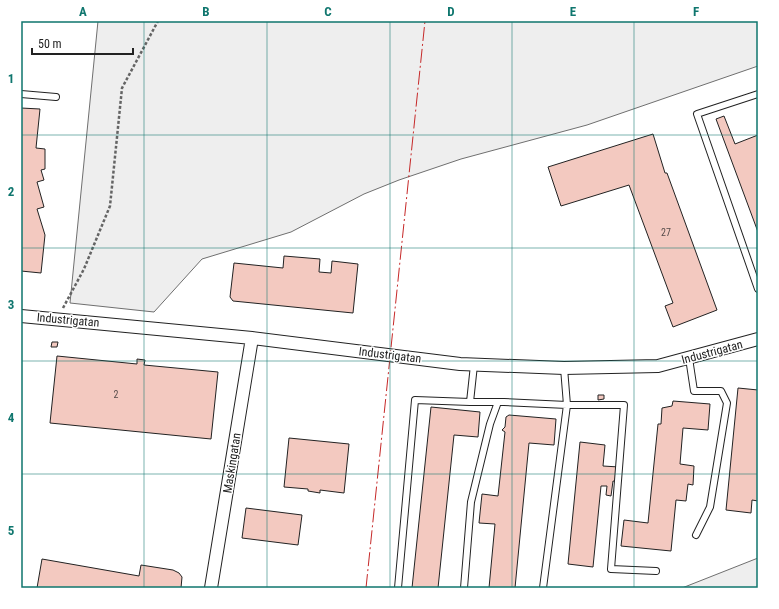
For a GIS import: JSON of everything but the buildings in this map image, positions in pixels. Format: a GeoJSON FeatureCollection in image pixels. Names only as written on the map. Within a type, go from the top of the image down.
{"type":"FeatureCollection","features":[{"type":"Feature","properties":{"kind":"street","name":"Industrigatan"},"geometry":{"type":"LineString","coordinates":[[21,316],[252,338],[474,364],[564,368],[658,366],[758,339]]}},
{"type":"Feature","properties":{"kind":"street","name":"Maskingatan"},"geometry":{"type":"LineString","coordinates":[[211,588],[252,338]]}},
{"type":"Feature","properties":{"kind":"lane"},"geometry":{"type":"LineString","coordinates":[[21,94],[56,97]]}},
{"type":"Feature","properties":{"kind":"lane"},"geometry":{"type":"LineString","coordinates":[[758,94],[698,114],[758,289]]}},
{"type":"Feature","properties":{"kind":"lane"},"geometry":{"type":"LineString","coordinates":[[689,358],[694,391],[721,391],[727,403],[710,507],[696,535]]}},
{"type":"Feature","properties":{"kind":"lane"},"geometry":{"type":"LineString","coordinates":[[470,402],[474,364]]}},
{"type":"Feature","properties":{"kind":"lane"},"geometry":{"type":"LineString","coordinates":[[543,588],[567,405],[564,368]]}},
{"type":"Feature","properties":{"kind":"lane"},"geometry":{"type":"LineString","coordinates":[[398,588],[416,400],[567,405],[624,405],[611,569],[656,571]]}},
{"type":"Feature","properties":{"kind":"lane"},"geometry":{"type":"LineString","coordinates":[[464,588],[471,502],[490,424],[498,402]]}},
{"type":"Feature","properties":{"kind":"path"},"geometry":{"type":"LineString","coordinates":[[57,319],[84,268],[110,206],[122,88],[158,21]]}},
{"type":"Feature","properties":{"kind":"shaded area"},"geometry":{"type":"Polygon","coordinates":[[[98,21],[758,21],[758,66],[587,125],[461,159],[399,180],[364,194],[291,232],[202,259],[154,312],[70,303],[98,21]]]}},
{"type":"Feature","properties":{"kind":"shaded area"},"geometry":{"type":"Polygon","coordinates":[[[758,558],[758,588],[682,588],[758,558]]]}},
{"type":"Feature","properties":{"kind":"power"},"geometry":{"type":"LineString","coordinates":[[366,588],[425,21]]}}]}
